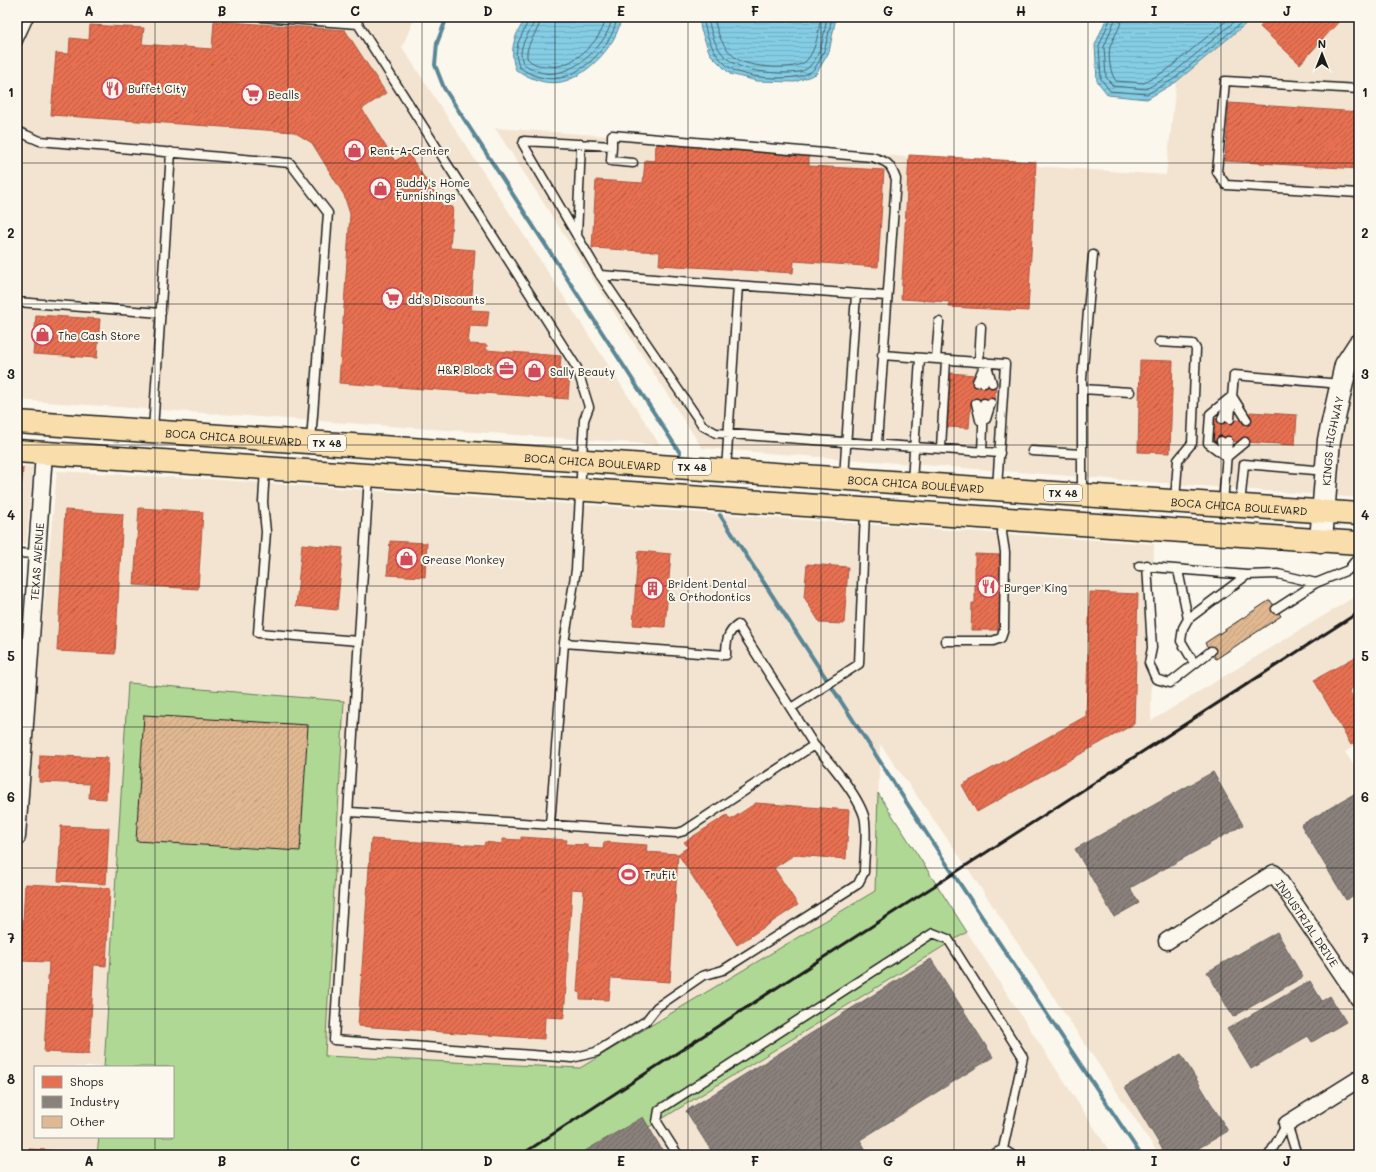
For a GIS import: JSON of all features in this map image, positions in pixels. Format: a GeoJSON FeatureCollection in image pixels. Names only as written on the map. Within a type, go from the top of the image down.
{"type":"FeatureCollection","features":[{"type":"Feature","properties":{"kind":"main road","name":"BOCA CHICA BOULEVARD"},"geometry":{"type":"LineString","coordinates":[[17,422],[912,482],[1359,514]]}},
{"type":"Feature","properties":{"kind":"main road"},"geometry":{"type":"LineString","coordinates":[[17,451],[1359,543]]}},
{"type":"Feature","properties":{"kind":"street","name":"KINGS HIGHWAY"},"geometry":{"type":"LineString","coordinates":[[1321,541],[1329,440],[1346,365],[1358,347]]}},
{"type":"Feature","properties":{"kind":"street","name":"TEXAS AVENUE"},"geometry":{"type":"LineString","coordinates":[[17,837],[23,654],[36,554],[44,453]]}},
{"type":"Feature","properties":{"kind":"street","name":"INDUSTRIAL DRIVE"},"geometry":{"type":"LineString","coordinates":[[1167,941],[1274,873],[1359,999]]}},
{"type":"Feature","properties":{"kind":"street"},"geometry":{"type":"LineString","coordinates":[[1287,1124],[1359,1079]]}},
{"type":"Feature","properties":{"kind":"lane"},"geometry":{"type":"LineString","coordinates":[[17,43],[28,17]]}},
{"type":"Feature","properties":{"kind":"lane"},"geometry":{"type":"LineString","coordinates":[[262,17],[358,24],[578,368],[589,407],[584,420],[576,570],[564,643],[550,825]]}},
{"type":"Feature","properties":{"kind":"lane"},"geometry":{"type":"LineString","coordinates":[[1359,89],[1225,81],[1217,172],[1226,184],[1359,193]]}},
{"type":"Feature","properties":{"kind":"lane"},"geometry":{"type":"LineString","coordinates":[[17,131],[40,140],[290,163],[328,213],[311,442]]}},
{"type":"Feature","properties":{"kind":"lane"},"geometry":{"type":"LineString","coordinates":[[633,162],[611,161],[612,135],[872,157],[884,160],[890,165],[896,179],[886,296],[877,443]]}},
{"type":"Feature","properties":{"kind":"lane"},"geometry":{"type":"LineString","coordinates":[[612,146],[528,140],[523,144],[600,275],[703,426],[716,433],[877,443],[1000,453]]}},
{"type":"Feature","properties":{"kind":"lane"},"geometry":{"type":"LineString","coordinates":[[577,236],[581,144]]}},
{"type":"Feature","properties":{"kind":"lane"},"geometry":{"type":"LineString","coordinates":[[153,431],[171,152]]}},
{"type":"Feature","properties":{"kind":"lane"},"geometry":{"type":"LineString","coordinates":[[1082,494],[1082,389],[1092,255]]}},
{"type":"Feature","properties":{"kind":"lane"},"geometry":{"type":"LineString","coordinates":[[600,275],[886,296]]}},
{"type":"Feature","properties":{"kind":"lane"},"geometry":{"type":"LineString","coordinates":[[726,470],[738,285]]}},
{"type":"Feature","properties":{"kind":"lane"},"geometry":{"type":"LineString","coordinates":[[844,478],[856,294]]}},
{"type":"Feature","properties":{"kind":"lane"},"geometry":{"type":"LineString","coordinates":[[17,302],[160,313]]}},
{"type":"Feature","properties":{"kind":"lane"},"geometry":{"type":"LineString","coordinates":[[936,359],[938,322]]}},
{"type":"Feature","properties":{"kind":"lane"},"geometry":{"type":"LineString","coordinates":[[981,327],[984,383],[983,362]]}},
{"type":"Feature","properties":{"kind":"lane"},"geometry":{"type":"LineString","coordinates":[[1159,342],[1193,344],[1196,349],[1192,443],[1178,460],[1174,501]]}},
{"type":"Feature","properties":{"kind":"lane"},"geometry":{"type":"LineString","coordinates":[[882,355],[1004,364],[997,488]]}},
{"type":"Feature","properties":{"kind":"lane"},"geometry":{"type":"LineString","coordinates":[[912,482],[920,358]]}},
{"type":"Feature","properties":{"kind":"lane"},"geometry":{"type":"LineString","coordinates":[[941,448],[946,360]]}},
{"type":"Feature","properties":{"kind":"lane"},"geometry":{"type":"LineString","coordinates":[[1226,419],[1232,396],[1234,375],[1342,384]]}},
{"type":"Feature","properties":{"kind":"lane"},"geometry":{"type":"LineString","coordinates":[[1082,389],[1130,392]]}},
{"type":"Feature","properties":{"kind":"lane"},"geometry":{"type":"LineString","coordinates":[[1232,396],[1243,420]]}},
{"type":"Feature","properties":{"kind":"lane"},"geometry":{"type":"LineString","coordinates":[[1227,457],[1208,443],[1210,414],[1232,396]]}},
{"type":"Feature","properties":{"kind":"lane"},"geometry":{"type":"LineString","coordinates":[[982,452],[983,403],[983,429]]}},
{"type":"Feature","properties":{"kind":"lane"},"geometry":{"type":"LineString","coordinates":[[1225,441],[1232,505]]}},
{"type":"Feature","properties":{"kind":"lane"},"geometry":{"type":"LineString","coordinates":[[1227,457],[1242,442]]}},
{"type":"Feature","properties":{"kind":"lane"},"geometry":{"type":"LineString","coordinates":[[1032,450],[1082,454]]}},
{"type":"Feature","properties":{"kind":"lane"},"geometry":{"type":"LineString","coordinates":[[1232,505],[1244,464],[1327,471]]}},
{"type":"Feature","properties":{"kind":"lane"},"geometry":{"type":"LineString","coordinates":[[265,468],[263,502],[266,532],[258,633],[358,640]]}},
{"type":"Feature","properties":{"kind":"lane"},"geometry":{"type":"LineString","coordinates":[[369,476],[358,640],[350,812],[334,1040],[580,1057],[596,1052],[646,1021],[657,1007],[702,976],[723,970],[858,884],[864,872],[864,817],[856,800],[830,761],[814,745],[738,624],[728,636],[726,655],[564,643]]}},
{"type":"Feature","properties":{"kind":"lane"},"geometry":{"type":"LineString","coordinates":[[791,708],[859,664],[865,510]]}},
{"type":"Feature","properties":{"kind":"lane"},"geometry":{"type":"LineString","coordinates":[[945,640],[993,642],[1001,638],[1004,629],[1005,552],[1002,533],[1003,519]]}},
{"type":"Feature","properties":{"kind":"lane"},"geometry":{"type":"LineString","coordinates":[[17,553],[36,554]]}},
{"type":"Feature","properties":{"kind":"lane"},"geometry":{"type":"LineString","coordinates":[[1276,609],[1316,583],[1348,570],[1359,556]]}},
{"type":"Feature","properties":{"kind":"lane"},"geometry":{"type":"LineString","coordinates":[[1211,651],[1170,683],[1156,679],[1149,663],[1152,648],[1143,566],[1247,575],[1278,574],[1316,583]]}},
{"type":"Feature","properties":{"kind":"lane"},"geometry":{"type":"LineString","coordinates":[[1178,570],[1188,619]]}},
{"type":"Feature","properties":{"kind":"lane"},"geometry":{"type":"LineString","coordinates":[[1194,664],[1180,641],[1183,628],[1188,619],[1247,575]]}},
{"type":"Feature","properties":{"kind":"lane"},"geometry":{"type":"LineString","coordinates":[[350,812],[671,834],[684,831],[814,745]]}},
{"type":"Feature","properties":{"kind":"lane"},"geometry":{"type":"LineString","coordinates":[[678,1155],[657,1122],[659,1110],[933,933],[948,939],[1022,1057],[1003,1149],[992,1155]]}},
{"type":"Feature","properties":{"kind":"lane"},"geometry":{"type":"LineString","coordinates":[[1269,1155],[1287,1124]]}},
{"type":"Feature","properties":{"kind":"lane"},"geometry":{"type":"LineString","coordinates":[[1287,1124],[1297,1155]]}},
{"type":"Feature","properties":{"kind":"lane"},"geometry":{"type":"LineString","coordinates":[[1003,1149],[1012,1155]]}},
{"type":"Feature","properties":{"kind":"shaded area"},"geometry":{"type":"Polygon","coordinates":[[[17,17],[415,17],[402,47],[660,445],[17,400],[17,17]]]}},
{"type":"Feature","properties":{"kind":"shaded area"},"geometry":{"type":"Polygon","coordinates":[[[1254,17],[1359,17],[1359,498],[702,448],[495,128],[1166,175],[1176,82],[1254,17]]]}},
{"type":"Feature","properties":{"kind":"shaded area"},"geometry":{"type":"Polygon","coordinates":[[[17,465],[33,467],[26,544],[17,544],[17,465]]]}},
{"type":"Feature","properties":{"kind":"shaded area"},"geometry":{"type":"Polygon","coordinates":[[[57,471],[207,479],[1154,544],[1151,721],[1359,594],[1359,743],[1345,752],[1359,773],[1359,1155],[1159,1155],[956,851],[880,744],[875,891],[582,1081],[324,1066],[337,806],[111,964],[104,1066],[34,1066],[34,1138],[99,1138],[97,1155],[17,1155],[17,882],[57,471]]]}},
{"type":"Feature","properties":{"kind":"shaded area"},"geometry":{"type":"Polygon","coordinates":[[[967,932],[1112,1155],[603,1155],[967,932]]]}},
{"type":"Feature","properties":{"kind":"green space"},"geometry":{"type":"Polygon","coordinates":[[[128,683],[344,701],[325,1056],[580,1068],[875,891],[878,793],[967,932],[603,1155],[97,1155],[99,1138],[174,1138],[174,1066],[104,1066],[128,683]]]}},
{"type":"Feature","properties":{"kind":"water"},"geometry":{"type":"Polygon","coordinates":[[[527,17],[621,17],[619,27],[608,48],[591,66],[571,79],[549,83],[537,80],[516,70],[513,56],[514,42],[519,29],[527,17]]]}},
{"type":"Feature","properties":{"kind":"water"},"geometry":{"type":"Polygon","coordinates":[[[699,17],[836,17],[829,52],[816,74],[795,82],[757,81],[730,74],[710,54],[701,30],[699,17]]]}},
{"type":"Feature","properties":{"kind":"water"},"geometry":{"type":"Polygon","coordinates":[[[1107,17],[1254,17],[1176,82],[1147,99],[1108,95],[1097,81],[1095,45],[1107,17]]]}},
{"type":"Feature","properties":{"kind":"building: Shops"},"geometry":{"type":"Polygon","coordinates":[[[1268,17],[1343,17],[1300,64],[1260,27],[1268,17]]]}},
{"type":"Feature","properties":{"kind":"building: Shops"},"geometry":{"type":"Polygon","coordinates":[[[214,21],[345,30],[386,93],[362,109],[395,161],[408,153],[443,206],[453,207],[450,248],[475,250],[471,310],[489,311],[487,327],[470,326],[468,344],[487,345],[486,350],[561,356],[560,368],[567,368],[570,373],[568,399],[339,383],[350,214],[344,195],[312,143],[294,132],[51,115],[56,53],[69,54],[70,38],[89,40],[90,25],[144,28],[142,44],[212,49],[214,21]]]}},
{"type":"Feature","properties":{"kind":"building: Shops"},"geometry":{"type":"Polygon","coordinates":[[[1229,103],[1359,112],[1359,169],[1225,161],[1229,103]]]}},
{"type":"Feature","properties":{"kind":"building: Shops"},"geometry":{"type":"Polygon","coordinates":[[[656,143],[809,152],[809,166],[884,170],[878,267],[794,261],[793,273],[659,265],[660,252],[592,248],[596,180],[643,183],[645,160],[655,161],[656,143]]]}},
{"type":"Feature","properties":{"kind":"building: Shops"},"geometry":{"type":"Polygon","coordinates":[[[909,155],[1036,162],[1028,311],[949,307],[949,302],[901,299],[909,155]]]}},
{"type":"Feature","properties":{"kind":"building: Shops"},"geometry":{"type":"Polygon","coordinates":[[[36,315],[100,319],[97,358],[33,354],[36,315]]]}},
{"type":"Feature","properties":{"kind":"building: Shops"},"geometry":{"type":"Polygon","coordinates":[[[1140,360],[1173,361],[1170,453],[1138,452],[1140,360]]]}},
{"type":"Feature","properties":{"kind":"building: Shops"},"geometry":{"type":"Polygon","coordinates":[[[950,373],[975,375],[974,382],[996,383],[995,404],[971,402],[969,428],[947,427],[950,373]]]}},
{"type":"Feature","properties":{"kind":"building: Shops"},"geometry":{"type":"Polygon","coordinates":[[[1250,412],[1297,415],[1295,445],[1211,440],[1212,418],[1249,421],[1250,412]]]}},
{"type":"Feature","properties":{"kind":"building: Shops"},"geometry":{"type":"Polygon","coordinates":[[[17,468],[23,468],[20,503],[17,503],[17,468]]]}},
{"type":"Feature","properties":{"kind":"building: Shops"},"geometry":{"type":"Polygon","coordinates":[[[139,508],[203,512],[198,589],[134,585],[139,508]]]}},
{"type":"Feature","properties":{"kind":"building: Shops"},"geometry":{"type":"Polygon","coordinates":[[[65,510],[123,514],[115,654],[57,651],[65,510]]]}},
{"type":"Feature","properties":{"kind":"building: Shops","name":"Grease Monkey"},"geometry":{"type":"Polygon","coordinates":[[[390,541],[427,543],[425,577],[387,575],[390,541]]]}},
{"type":"Feature","properties":{"kind":"building: Shops"},"geometry":{"type":"Polygon","coordinates":[[[302,544],[343,548],[337,610],[296,606],[302,544]]]}},
{"type":"Feature","properties":{"kind":"building: Shops","name":"Brident Dental & Orthodontics"},"geometry":{"type":"Polygon","coordinates":[[[638,551],[671,554],[665,627],[633,625],[638,551]]]}},
{"type":"Feature","properties":{"kind":"building: Shops","name":"Burger King"},"geometry":{"type":"Polygon","coordinates":[[[975,554],[1001,555],[1002,625],[998,625],[998,630],[971,630],[972,603],[975,603],[975,554]]]}},
{"type":"Feature","properties":{"kind":"building: Shops"},"geometry":{"type":"Polygon","coordinates":[[[807,564],[848,567],[844,624],[820,623],[804,597],[807,564]]]}},
{"type":"Feature","properties":{"kind":"building: Shops"},"geometry":{"type":"Polygon","coordinates":[[[1090,592],[1138,594],[1134,724],[977,812],[962,785],[1086,716],[1090,592]]]}},
{"type":"Feature","properties":{"kind":"building: Shops"},"geometry":{"type":"Polygon","coordinates":[[[1359,655],[1359,684],[1349,690],[1359,707],[1359,740],[1351,745],[1314,680],[1359,655]]]}},
{"type":"Feature","properties":{"kind":"building: Shops"},"geometry":{"type":"Polygon","coordinates":[[[40,755],[108,758],[106,799],[89,798],[90,784],[39,782],[40,755]]]}},
{"type":"Feature","properties":{"kind":"building: Shops"},"geometry":{"type":"Polygon","coordinates":[[[756,803],[849,810],[846,859],[794,855],[774,868],[798,905],[737,945],[678,854],[688,847],[684,842],[727,815],[730,820],[756,803]]]}},
{"type":"Feature","properties":{"kind":"building: Shops"},"geometry":{"type":"Polygon","coordinates":[[[61,826],[109,828],[106,884],[58,881],[61,826]]]}},
{"type":"Feature","properties":{"kind":"building: Shops"},"geometry":{"type":"Polygon","coordinates":[[[521,837],[567,840],[566,844],[588,845],[588,848],[603,849],[604,842],[647,845],[646,852],[678,854],[670,982],[611,978],[609,1000],[580,999],[580,993],[577,992],[584,890],[572,889],[564,1018],[545,1017],[544,1039],[358,1026],[371,839],[484,846],[485,842],[502,844],[502,839],[521,840],[521,837]]]}},
{"type":"Feature","properties":{"kind":"building: Shops"},"geometry":{"type":"Polygon","coordinates":[[[25,884],[110,888],[106,966],[94,965],[89,1054],[44,1052],[49,962],[21,961],[25,884]]]}},
{"type":"Feature","properties":{"kind":"building: Shops"},"geometry":{"type":"Polygon","coordinates":[[[29,1149],[79,1152],[79,1155],[29,1155],[29,1149]]]}},
{"type":"Feature","properties":{"kind":"building: Industry"},"geometry":{"type":"Polygon","coordinates":[[[1213,772],[1243,825],[1130,888],[1139,903],[1114,917],[1075,849],[1213,772]]]}},
{"type":"Feature","properties":{"kind":"building: Industry"},"geometry":{"type":"Polygon","coordinates":[[[1359,791],[1359,892],[1346,900],[1301,825],[1359,791]]]}},
{"type":"Feature","properties":{"kind":"building: Industry"},"geometry":{"type":"Polygon","coordinates":[[[1277,932],[1303,977],[1233,1017],[1207,972],[1277,932]]]}},
{"type":"Feature","properties":{"kind":"building: Industry"},"geometry":{"type":"Polygon","coordinates":[[[931,959],[993,1057],[860,1140],[869,1155],[714,1155],[686,1111],[931,959]]]}},
{"type":"Feature","properties":{"kind":"building: Industry"},"geometry":{"type":"Polygon","coordinates":[[[1310,981],[1322,1001],[1330,996],[1346,1022],[1312,1042],[1308,1036],[1251,1069],[1227,1029],[1310,981]]]}},
{"type":"Feature","properties":{"kind":"building: Industry"},"geometry":{"type":"Polygon","coordinates":[[[1181,1054],[1228,1131],[1187,1155],[1166,1155],[1125,1087],[1181,1054]]]}},
{"type":"Feature","properties":{"kind":"building: Industry"},"geometry":{"type":"Polygon","coordinates":[[[643,1117],[665,1155],[578,1155],[643,1117]]]}},
{"type":"Feature","properties":{"kind":"building: Industry"},"geometry":{"type":"Polygon","coordinates":[[[1359,1146],[1359,1155],[1343,1155],[1359,1146]]]}},
{"type":"Feature","properties":{"kind":"building: Other"},"geometry":{"type":"Polygon","coordinates":[[[1270,600],[1281,616],[1216,659],[1205,643],[1270,600]]]}},
{"type":"Feature","properties":{"kind":"building: Other"},"geometry":{"type":"Polygon","coordinates":[[[144,715],[308,725],[300,851],[136,841],[144,715]]]}},
{"type":"Feature","properties":{"kind":"waterway"},"geometry":{"type":"LineString","coordinates":[[447,17],[437,43],[435,65],[444,88],[680,453]]}},
{"type":"Feature","properties":{"kind":"waterway"},"geometry":{"type":"LineString","coordinates":[[720,515],[942,857],[1141,1155]]}},
{"type":"Feature","properties":{"kind":"railway"},"geometry":{"type":"LineString","coordinates":[[521,1155],[790,979],[1359,612]]}},
{"type":"Feature","properties":{"kind":"place","name":"Buffet City"},"geometry":{"type":"Point","coordinates":[112,88]}},
{"type":"Feature","properties":{"kind":"place","name":"Bealls"},"geometry":{"type":"Point","coordinates":[252,94]}},
{"type":"Feature","properties":{"kind":"place","name":"Rent-A-Center"},"geometry":{"type":"Point","coordinates":[354,150]}},
{"type":"Feature","properties":{"kind":"place","name":"Buddy's Home Furnishings"},"geometry":{"type":"Point","coordinates":[381,188]}},
{"type":"Feature","properties":{"kind":"place","name":"dd's Discounts"},"geometry":{"type":"Point","coordinates":[392,299]}},
{"type":"Feature","properties":{"kind":"place","name":"The Cash Store"},"geometry":{"type":"Point","coordinates":[42,335]}},
{"type":"Feature","properties":{"kind":"place","name":"H&R Block"},"geometry":{"type":"Point","coordinates":[507,369]}},
{"type":"Feature","properties":{"kind":"place","name":"Sally Beauty"},"geometry":{"type":"Point","coordinates":[534,371]}},
{"type":"Feature","properties":{"kind":"place","name":"Grease Monkey"},"geometry":{"type":"Point","coordinates":[407,559]}},
{"type":"Feature","properties":{"kind":"place","name":"Burger King"},"geometry":{"type":"Point","coordinates":[989,587]}},
{"type":"Feature","properties":{"kind":"place","name":"Brident Dental & Orthodontics"},"geometry":{"type":"Point","coordinates":[652,589]}},
{"type":"Feature","properties":{"kind":"place","name":"TruFit"},"geometry":{"type":"Point","coordinates":[628,874]}}]}
